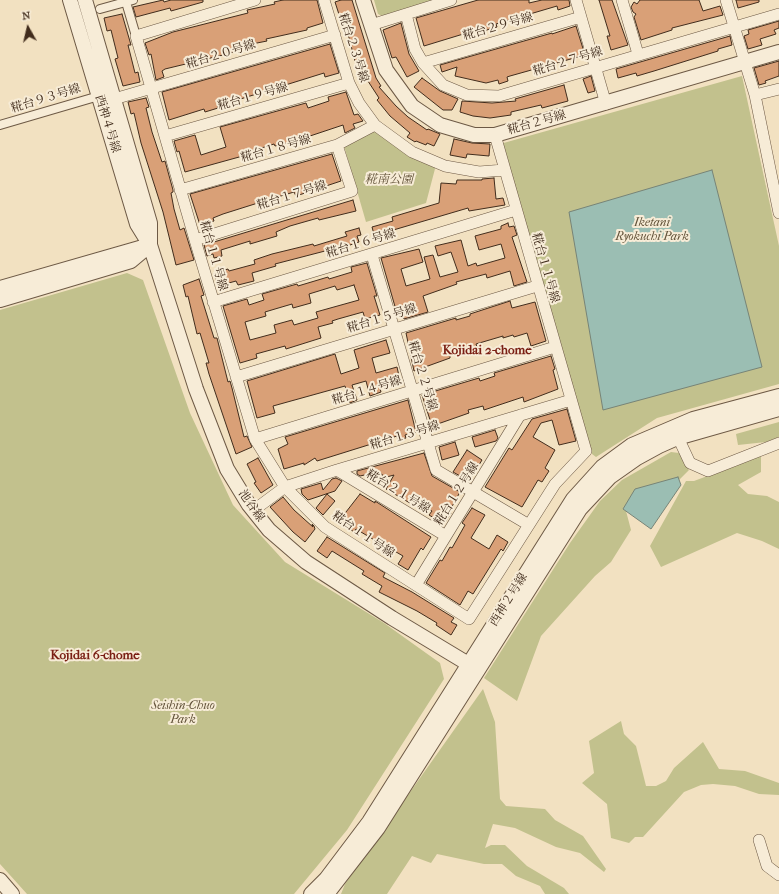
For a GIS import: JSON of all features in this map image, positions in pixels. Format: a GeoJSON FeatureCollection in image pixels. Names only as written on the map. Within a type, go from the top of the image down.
{"type":"FeatureCollection","features":[{"type":"Feature","properties":{"kind":"street","name":"西神４号線"},"geometry":{"type":"LineString","coordinates":[[70,0],[137,224],[150,245]]}},
{"type":"Feature","properties":{"kind":"street","name":"西神４号線"},"geometry":{"type":"LineString","coordinates":[[85,0],[150,223],[150,245]]}},
{"type":"Feature","properties":{"kind":"street"},"geometry":{"type":"LineString","coordinates":[[100,10],[130,1],[136,36],[255,0]]}},
{"type":"Feature","properties":{"kind":"street","name":"糀台２３号線"},"geometry":{"type":"LineString","coordinates":[[324,0],[349,83],[359,103],[375,125],[412,152],[445,166],[479,172],[504,170]]}},
{"type":"Feature","properties":{"kind":"street","name":"糀台２号線"},"geometry":{"type":"LineString","coordinates":[[364,0],[386,70],[412,106],[440,125],[474,135],[495,135],[606,104],[779,52]]}},
{"type":"Feature","properties":{"kind":"street"},"geometry":{"type":"LineString","coordinates":[[576,0],[606,104]]}},
{"type":"Feature","properties":{"kind":"street"},"geometry":{"type":"LineString","coordinates":[[726,0],[755,95],[776,185],[779,213]]}},
{"type":"Feature","properties":{"kind":"street"},"geometry":{"type":"LineString","coordinates":[[371,25],[444,1]]}},
{"type":"Feature","properties":{"kind":"street"},"geometry":{"type":"LineString","coordinates":[[624,1],[638,54]]}},
{"type":"Feature","properties":{"kind":"street","name":"糀台２７号線"},"geometry":{"type":"LineString","coordinates":[[406,14],[416,48],[423,63],[443,85],[466,95],[499,96],[638,54],[779,14]]}},
{"type":"Feature","properties":{"kind":"street","name":"糀台２９号線"},"geometry":{"type":"LineString","coordinates":[[423,63],[581,16]]}},
{"type":"Feature","properties":{"kind":"street","name":"糀台２０号線"},"geometry":{"type":"LineString","coordinates":[[114,99],[152,90],[335,35]]}},
{"type":"Feature","properties":{"kind":"street","name":"糀台１１号線"},"geometry":{"type":"LineString","coordinates":[[136,36],[213,302],[255,439],[285,487],[325,527],[469,619],[555,484],[586,451],[537,286],[495,135]]}},
{"type":"Feature","properties":{"kind":"street","name":"糀台１９号線"},"geometry":{"type":"LineString","coordinates":[[165,136],[349,83]]}},
{"type":"Feature","properties":{"kind":"street"},"geometry":{"type":"LineString","coordinates":[[755,95],[779,89]]}},
{"type":"Feature","properties":{"kind":"street","name":"糀台９３号線"},"geometry":{"type":"LineString","coordinates":[[0,125],[98,96]]}},
{"type":"Feature","properties":{"kind":"street","name":"糀台１８号線"},"geometry":{"type":"LineString","coordinates":[[180,190],[337,145],[375,125]]}},
{"type":"Feature","properties":{"kind":"street","name":"糀台１７号線"},"geometry":{"type":"LineString","coordinates":[[195,240],[352,191],[337,145]]}},
{"type":"Feature","properties":{"kind":"street","name":"糀台１６号線"},"geometry":{"type":"LineString","coordinates":[[213,302],[372,255],[516,210]]}},
{"type":"Feature","properties":{"kind":"street"},"geometry":{"type":"LineString","coordinates":[[0,288],[150,245]]}},
{"type":"Feature","properties":{"kind":"street"},"geometry":{"type":"LineString","coordinates":[[0,300],[131,261],[150,245]]}},
{"type":"Feature","properties":{"kind":"street","name":"池谷線"},"geometry":{"type":"LineString","coordinates":[[150,245],[196,389],[227,469],[269,530],[306,562],[392,618],[473,666]]}},
{"type":"Feature","properties":{"kind":"street","name":"糀台２２号線"},"geometry":{"type":"LineString","coordinates":[[372,255],[429,442],[436,470],[474,491],[529,525]]}},
{"type":"Feature","properties":{"kind":"street","name":"糀台１５号線"},"geometry":{"type":"LineString","coordinates":[[236,377],[537,286]]}},
{"type":"Feature","properties":{"kind":"street","name":"糀台１４号線"},"geometry":{"type":"LineString","coordinates":[[255,439],[555,347]]}},
{"type":"Feature","properties":{"kind":"street","name":"西神２号線"},"geometry":{"type":"LineString","coordinates":[[311,894],[326,879],[369,822],[580,509],[610,477],[693,419],[779,396]]}},
{"type":"Feature","properties":{"kind":"street","name":"糀台１３号線"},"geometry":{"type":"LineString","coordinates":[[254,510],[285,487],[571,400]]}},
{"type":"Feature","properties":{"kind":"street","name":"西神２号線"},"geometry":{"type":"LineString","coordinates":[[675,432],[779,409]]}},
{"type":"Feature","properties":{"kind":"street","name":"糀台１２号線"},"geometry":{"type":"LineString","coordinates":[[416,585],[520,415]]}},
{"type":"Feature","properties":{"kind":"street"},"geometry":{"type":"LineString","coordinates":[[675,432],[690,463],[708,471],[779,443]]}},
{"type":"Feature","properties":{"kind":"street","name":"糀台２１号線"},"geometry":{"type":"LineString","coordinates":[[337,470],[446,536]]}},
{"type":"Feature","properties":{"kind":"street","name":"西神２号線"},"geometry":{"type":"LineString","coordinates":[[326,894],[378,828],[473,666]]}},
{"type":"Feature","properties":{"kind":"street"},"geometry":{"type":"LineString","coordinates":[[759,840],[768,866],[779,875]]}},
{"type":"Feature","properties":{"kind":"street"},"geometry":{"type":"LineString","coordinates":[[0,880],[12,894]]}},
{"type":"Feature","properties":{"kind":"green space"},"geometry":{"type":"Polygon","coordinates":[[[374,0],[434,0],[384,17],[378,14],[374,0]]]}},
{"type":"Feature","properties":{"kind":"green space","name":"Iketani Ryokuchi Park"},"geometry":{"type":"Polygon","coordinates":[[[742,76],[779,246],[779,384],[657,418],[596,457],[592,454],[500,144],[742,76]]]}},
{"type":"Feature","properties":{"kind":"green space","name":"糀南公園"},"geometry":{"type":"Polygon","coordinates":[[[375,128],[436,165],[426,203],[366,222],[344,146],[375,128]]]}},
{"type":"Feature","properties":{"kind":"green space","name":"Seishin-Chuo Park"},"geometry":{"type":"Polygon","coordinates":[[[127,273],[143,280],[190,413],[233,505],[285,562],[384,623],[440,663],[444,679],[347,830],[294,894],[27,894],[0,864],[0,310],[127,273]]]}},
{"type":"Feature","properties":{"kind":"green space"},"geometry":{"type":"Polygon","coordinates":[[[779,422],[779,437],[766,442],[738,445],[736,434],[779,422]]]}},
{"type":"Feature","properties":{"kind":"green space"},"geometry":{"type":"Polygon","coordinates":[[[671,452],[679,453],[689,470],[679,480],[678,478],[623,509],[626,511],[631,530],[611,562],[595,576],[541,636],[517,701],[484,678],[570,543],[600,501],[622,480],[671,452]]]}},
{"type":"Feature","properties":{"kind":"green space"},"geometry":{"type":"Polygon","coordinates":[[[761,456],[761,472],[738,485],[748,494],[767,496],[779,502],[779,549],[762,541],[737,533],[661,567],[650,546],[686,481],[694,481],[761,456]]]}},
{"type":"Feature","properties":{"kind":"green space"},"geometry":{"type":"Polygon","coordinates":[[[483,689],[495,722],[500,799],[506,806],[545,809],[555,820],[583,836],[606,869],[604,872],[580,853],[556,847],[515,828],[493,824],[485,848],[491,845],[505,845],[527,866],[564,888],[569,894],[545,894],[540,886],[516,876],[502,864],[484,864],[437,854],[431,863],[412,856],[387,894],[341,894],[345,884],[483,689]]]}},
{"type":"Feature","properties":{"kind":"green space"},"geometry":{"type":"Polygon","coordinates":[[[621,721],[624,734],[636,746],[646,786],[656,786],[666,781],[674,768],[703,742],[719,769],[745,771],[779,783],[779,795],[759,794],[735,786],[713,784],[701,785],[684,792],[643,837],[635,837],[629,843],[611,838],[607,804],[582,783],[594,773],[589,741],[621,721]]]}},
{"type":"Feature","properties":{"kind":"water"},"geometry":{"type":"Polygon","coordinates":[[[712,170],[762,367],[603,410],[569,212],[712,170]]]}},
{"type":"Feature","properties":{"kind":"water"},"geometry":{"type":"Polygon","coordinates":[[[678,477],[681,485],[651,529],[623,509],[635,489],[678,477]]]}},
{"type":"Feature","properties":{"kind":"building"},"geometry":{"type":"Polygon","coordinates":[[[163,0],[164,2],[171,0],[203,0],[203,2],[171,11],[170,8],[136,17],[133,7],[163,0]]]}},
{"type":"Feature","properties":{"kind":"building"},"geometry":{"type":"Polygon","coordinates":[[[283,0],[317,0],[323,23],[307,28],[307,30],[266,39],[267,41],[252,44],[253,46],[223,55],[165,69],[162,71],[164,77],[156,80],[151,54],[149,55],[145,43],[173,32],[248,13],[247,10],[275,4],[274,2],[283,0]]]}},
{"type":"Feature","properties":{"kind":"building"},"geometry":{"type":"Polygon","coordinates":[[[341,0],[352,0],[376,78],[381,86],[379,87],[408,117],[427,130],[428,129],[440,134],[434,146],[427,143],[426,145],[416,141],[415,142],[407,137],[410,133],[390,116],[377,100],[379,98],[364,75],[362,75],[358,60],[355,61],[347,30],[344,30],[335,2],[341,0]]]}},
{"type":"Feature","properties":{"kind":"building"},"geometry":{"type":"Polygon","coordinates":[[[478,0],[529,0],[529,3],[542,0],[569,0],[570,6],[558,10],[557,6],[496,24],[497,27],[480,32],[480,30],[460,35],[424,46],[416,18],[478,0]]]}},
{"type":"Feature","properties":{"kind":"building"},"geometry":{"type":"Polygon","coordinates":[[[599,0],[612,0],[628,45],[611,50],[607,36],[610,36],[599,0]]]}},
{"type":"Feature","properties":{"kind":"building"},"geometry":{"type":"Polygon","coordinates":[[[640,0],[699,0],[703,11],[720,6],[723,15],[672,28],[672,30],[641,40],[634,17],[636,14],[633,12],[631,7],[634,2],[637,4],[640,0]]]}},
{"type":"Feature","properties":{"kind":"building"},"geometry":{"type":"Polygon","coordinates":[[[736,0],[759,0],[759,2],[738,8],[736,0]]]}},
{"type":"Feature","properties":{"kind":"building"},"geometry":{"type":"Polygon","coordinates":[[[122,14],[131,45],[128,45],[135,73],[138,72],[140,82],[123,86],[115,59],[118,58],[111,30],[107,31],[104,18],[122,14]]]}},
{"type":"Feature","properties":{"kind":"building"},"geometry":{"type":"Polygon","coordinates":[[[779,21],[779,28],[774,30],[776,34],[760,39],[762,45],[748,49],[744,36],[749,34],[748,30],[779,21]]]}},
{"type":"Feature","properties":{"kind":"building"},"geometry":{"type":"Polygon","coordinates":[[[401,23],[409,54],[419,71],[407,77],[396,57],[392,58],[383,30],[401,23]]]}},
{"type":"Feature","properties":{"kind":"building"},"geometry":{"type":"Polygon","coordinates":[[[576,26],[585,55],[507,77],[508,81],[499,84],[498,80],[486,83],[455,76],[457,67],[442,72],[440,65],[576,26]]]}},
{"type":"Feature","properties":{"kind":"building"},"geometry":{"type":"Polygon","coordinates":[[[730,36],[732,45],[718,49],[718,51],[637,76],[636,73],[618,78],[616,69],[730,36]]]}},
{"type":"Feature","properties":{"kind":"building"},"geometry":{"type":"Polygon","coordinates":[[[330,44],[339,73],[325,77],[324,73],[218,106],[218,108],[205,112],[204,109],[169,120],[162,92],[330,44]]]}},
{"type":"Feature","properties":{"kind":"building"},"geometry":{"type":"Polygon","coordinates":[[[779,61],[779,76],[759,85],[754,68],[779,61]]]}},
{"type":"Feature","properties":{"kind":"building"},"geometry":{"type":"Polygon","coordinates":[[[591,76],[595,91],[588,93],[583,79],[591,76]]]}},
{"type":"Feature","properties":{"kind":"building"},"geometry":{"type":"Polygon","coordinates":[[[422,78],[440,91],[458,99],[452,110],[443,110],[414,87],[422,78]]]}},
{"type":"Feature","properties":{"kind":"building"},"geometry":{"type":"Polygon","coordinates":[[[564,85],[568,101],[542,108],[541,105],[511,112],[511,115],[490,118],[473,116],[460,112],[462,101],[492,103],[516,101],[515,99],[564,85]]]}},
{"type":"Feature","properties":{"kind":"building"},"geometry":{"type":"Polygon","coordinates":[[[346,92],[354,115],[358,114],[363,121],[353,124],[355,128],[345,133],[343,125],[298,140],[275,146],[274,144],[249,152],[250,154],[185,172],[179,151],[177,152],[174,141],[195,135],[201,155],[226,147],[220,127],[306,103],[308,108],[329,101],[328,97],[346,92]]]}},
{"type":"Feature","properties":{"kind":"building"},"geometry":{"type":"Polygon","coordinates":[[[146,98],[149,107],[146,108],[152,132],[162,162],[165,161],[173,190],[171,193],[180,230],[184,228],[194,260],[176,265],[163,212],[141,143],[134,113],[131,114],[128,102],[146,98]]]}},
{"type":"Feature","properties":{"kind":"building"},"geometry":{"type":"Polygon","coordinates":[[[454,139],[472,143],[490,144],[489,156],[467,154],[466,158],[450,155],[454,139]]]}},
{"type":"Feature","properties":{"kind":"building"},"geometry":{"type":"Polygon","coordinates":[[[332,154],[341,181],[296,196],[294,192],[261,202],[223,214],[213,218],[214,221],[200,225],[190,194],[332,154]]]}},
{"type":"Feature","properties":{"kind":"building"},"geometry":{"type":"Polygon","coordinates":[[[494,178],[496,199],[503,198],[505,205],[469,211],[468,208],[390,231],[392,236],[375,238],[372,227],[393,221],[392,217],[439,203],[441,183],[456,184],[457,180],[482,180],[494,178]]]}},
{"type":"Feature","properties":{"kind":"building"},"geometry":{"type":"Polygon","coordinates":[[[353,200],[356,211],[319,220],[318,218],[290,226],[276,232],[277,236],[250,244],[250,241],[221,250],[222,256],[214,258],[213,254],[207,256],[204,245],[353,200]]]}},
{"type":"Feature","properties":{"kind":"building"},"geometry":{"type":"Polygon","coordinates":[[[508,223],[509,227],[514,226],[517,235],[512,237],[527,282],[514,286],[510,271],[487,278],[486,274],[456,282],[457,284],[423,296],[428,312],[404,319],[400,309],[396,310],[381,258],[419,249],[423,262],[401,269],[406,286],[430,279],[424,257],[433,255],[440,277],[458,272],[451,252],[438,256],[435,246],[461,240],[468,266],[476,263],[477,266],[505,258],[501,244],[479,250],[475,236],[501,229],[501,226],[508,223]]]}},
{"type":"Feature","properties":{"kind":"building"},"geometry":{"type":"Polygon","coordinates":[[[359,228],[361,235],[357,236],[359,242],[326,253],[325,251],[275,264],[276,266],[252,273],[254,281],[238,285],[236,281],[218,286],[214,273],[228,269],[229,271],[255,264],[254,260],[272,254],[313,244],[314,246],[347,236],[345,232],[359,228]]]}},
{"type":"Feature","properties":{"kind":"building"},"geometry":{"type":"Polygon","coordinates":[[[367,263],[377,296],[374,296],[380,315],[365,319],[363,312],[332,321],[333,323],[318,327],[321,338],[286,349],[285,346],[256,354],[257,358],[240,363],[223,306],[247,299],[249,305],[264,300],[262,294],[297,284],[298,286],[328,277],[329,279],[352,272],[351,267],[367,263]],[[354,285],[337,290],[335,286],[309,294],[311,303],[293,308],[292,304],[265,312],[266,316],[245,322],[250,340],[276,333],[274,325],[292,320],[294,325],[318,318],[316,312],[359,300],[354,285]]]}},
{"type":"Feature","properties":{"kind":"building"},"geometry":{"type":"Polygon","coordinates":[[[199,279],[204,295],[201,296],[214,338],[217,338],[228,382],[230,381],[232,388],[244,437],[247,436],[252,447],[236,454],[209,374],[206,363],[209,363],[200,333],[197,334],[188,296],[186,297],[183,285],[199,279]]]}},
{"type":"Feature","properties":{"kind":"building"},"geometry":{"type":"Polygon","coordinates":[[[510,301],[512,308],[535,302],[546,341],[531,346],[527,333],[514,337],[513,335],[503,338],[503,336],[476,344],[477,347],[450,355],[450,358],[414,371],[406,333],[456,318],[456,320],[470,316],[470,314],[510,301]]]}},
{"type":"Feature","properties":{"kind":"building"},"geometry":{"type":"Polygon","coordinates":[[[386,340],[390,353],[372,358],[376,373],[397,367],[399,376],[394,377],[395,381],[379,385],[381,392],[370,396],[366,381],[352,385],[357,400],[350,403],[345,386],[273,406],[275,413],[257,418],[247,381],[335,354],[341,374],[359,368],[354,350],[386,340]]]}},
{"type":"Feature","properties":{"kind":"building"},"geometry":{"type":"Polygon","coordinates":[[[551,356],[555,369],[553,370],[558,389],[524,402],[523,397],[484,410],[483,406],[468,410],[469,413],[432,426],[422,395],[479,378],[480,381],[495,376],[494,373],[551,356]]]}},
{"type":"Feature","properties":{"kind":"building"},"geometry":{"type":"Polygon","coordinates":[[[408,400],[416,432],[405,435],[406,438],[398,440],[397,436],[317,461],[315,458],[304,465],[304,463],[284,469],[278,449],[288,444],[285,437],[408,400]]]}},
{"type":"Feature","properties":{"kind":"building"},"geometry":{"type":"Polygon","coordinates":[[[567,409],[576,441],[559,445],[552,420],[541,423],[533,437],[555,450],[545,468],[549,471],[542,482],[538,480],[522,507],[485,487],[509,448],[512,450],[532,419],[567,409]]]}},
{"type":"Feature","properties":{"kind":"building"},"geometry":{"type":"Polygon","coordinates":[[[495,430],[498,438],[496,441],[475,447],[472,437],[495,430]]]}},
{"type":"Feature","properties":{"kind":"building"},"geometry":{"type":"Polygon","coordinates":[[[455,442],[459,455],[442,460],[439,447],[455,442]]]}},
{"type":"Feature","properties":{"kind":"building"},"geometry":{"type":"Polygon","coordinates":[[[467,450],[482,460],[469,481],[453,472],[467,450]]]}},
{"type":"Feature","properties":{"kind":"building"},"geometry":{"type":"Polygon","coordinates":[[[424,453],[432,476],[460,492],[449,512],[451,513],[444,524],[429,515],[432,511],[417,503],[415,506],[386,489],[394,475],[383,478],[382,474],[370,477],[373,473],[360,476],[357,474],[357,471],[424,453]]]}},
{"type":"Feature","properties":{"kind":"building"},"geometry":{"type":"Polygon","coordinates":[[[258,458],[273,485],[261,493],[254,483],[256,482],[247,464],[258,458]]]}},
{"type":"Feature","properties":{"kind":"building"},"geometry":{"type":"Polygon","coordinates":[[[336,478],[342,481],[335,491],[308,500],[302,494],[301,489],[321,483],[323,490],[332,479],[336,478]]]}},
{"type":"Feature","properties":{"kind":"building"},"geometry":{"type":"Polygon","coordinates":[[[327,494],[335,501],[323,515],[316,508],[327,494]]]}},
{"type":"Feature","properties":{"kind":"building"},"geometry":{"type":"Polygon","coordinates":[[[360,494],[375,503],[375,501],[431,537],[423,550],[421,548],[408,570],[398,564],[403,556],[391,549],[389,552],[379,547],[381,544],[356,529],[354,532],[339,521],[360,494]]]}},
{"type":"Feature","properties":{"kind":"building"},"geometry":{"type":"Polygon","coordinates":[[[283,497],[294,510],[313,527],[312,524],[314,526],[315,529],[305,542],[293,532],[270,507],[283,497]]]}},
{"type":"Feature","properties":{"kind":"building"},"geometry":{"type":"Polygon","coordinates":[[[472,508],[485,515],[471,538],[489,549],[497,535],[508,542],[503,551],[501,549],[473,594],[468,591],[460,605],[426,583],[440,560],[442,561],[450,547],[452,548],[465,525],[462,523],[472,508]]]}},
{"type":"Feature","properties":{"kind":"building"},"geometry":{"type":"Polygon","coordinates":[[[327,537],[385,573],[383,577],[412,592],[454,618],[451,622],[457,625],[451,635],[436,625],[437,623],[417,611],[379,592],[382,586],[362,574],[364,571],[332,551],[327,558],[317,551],[327,537]]]}},
{"type":"Feature","properties":{"kind":"district","name":"Kojidai 2-chome"},"geometry":{"type":"Point","coordinates":[487,351]}},
{"type":"Feature","properties":{"kind":"district","name":"Kojidai 6-chome"},"geometry":{"type":"Point","coordinates":[95,656]}}]}
